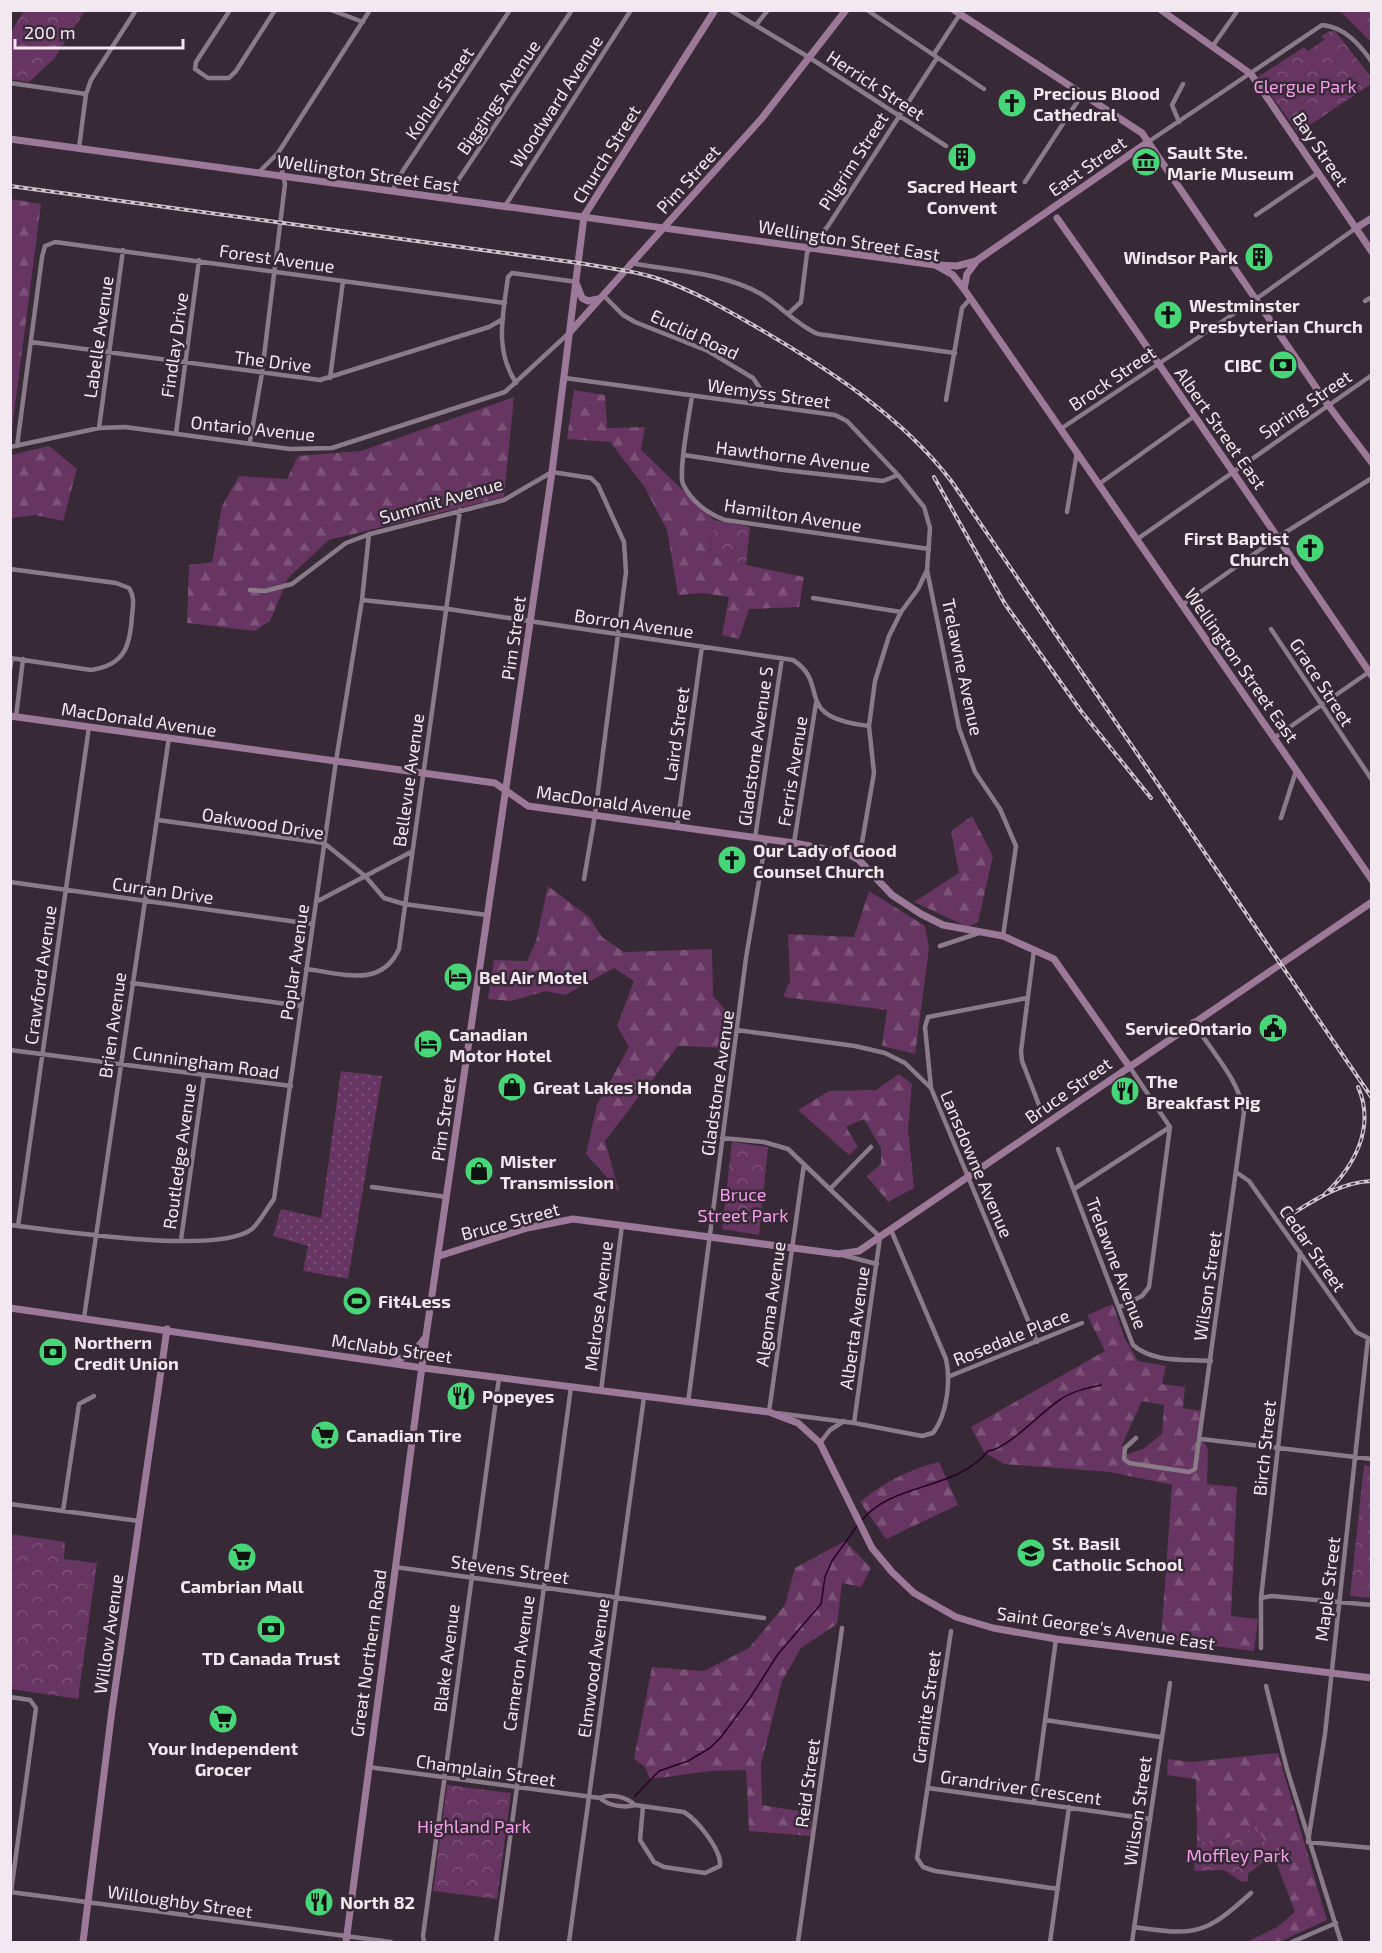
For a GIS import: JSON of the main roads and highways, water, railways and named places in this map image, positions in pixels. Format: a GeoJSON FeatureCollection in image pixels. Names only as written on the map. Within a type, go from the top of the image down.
{"type":"FeatureCollection","features":[{"type":"Feature","properties":{"kind":"main road","name":"Church Street"},"geometry":{"type":"LineString","coordinates":[[571,332],[584,216],[715,10]]}},
{"type":"Feature","properties":{"kind":"main road","name":"Pim Street"},"geometry":{"type":"LineString","coordinates":[[423,1368],[571,332],[762,117],[846,10]]}},
{"type":"Feature","properties":{"kind":"main road","name":"Bay Street"},"geometry":{"type":"LineString","coordinates":[[1161,10],[1251,74],[1371,252]]}},
{"type":"Feature","properties":{"kind":"main road"},"geometry":{"type":"LineString","coordinates":[[957,12],[1081,96],[1132,125],[1148,142],[1328,405],[1371,463]]}},
{"type":"Feature","properties":{"kind":"main road","name":"Wellington Street East"},"geometry":{"type":"LineString","coordinates":[[10,139],[935,265],[953,275],[964,289],[1062,428],[1136,540],[1296,768],[1371,880]]}},
{"type":"Feature","properties":{"kind":"main road","name":"East Street"},"geometry":{"type":"LineString","coordinates":[[935,265],[957,266],[976,261],[1148,142]]}},
{"type":"Feature","properties":{"kind":"main road"},"geometry":{"type":"LineString","coordinates":[[1034,220],[1057,218],[1059,211],[1074,195]]}},
{"type":"Feature","properties":{"kind":"main road","name":"Albert Street East"},"geometry":{"type":"LineString","coordinates":[[1057,218],[1371,673]]}},
{"type":"Feature","properties":{"kind":"main road"},"geometry":{"type":"LineString","coordinates":[[1356,228],[1371,218]]}},
{"type":"Feature","properties":{"kind":"main road"},"geometry":{"type":"LineString","coordinates":[[964,289],[967,274],[976,261]]}},
{"type":"Feature","properties":{"kind":"main road"},"geometry":{"type":"LineString","coordinates":[[577,282],[582,298],[588,301],[602,296]]}},
{"type":"Feature","properties":{"kind":"main road","name":"MacDonald Avenue"},"geometry":{"type":"LineString","coordinates":[[12,717],[495,783],[528,806],[794,843],[846,853],[859,860],[892,895],[921,914],[943,925],[1003,936],[1054,960],[1130,1066]]}},
{"type":"Feature","properties":{"kind":"main road","name":"Bruce Street"},"geometry":{"type":"LineString","coordinates":[[439,1256],[553,1222],[594,1220],[839,1254],[859,1251],[1371,902]]}},
{"type":"Feature","properties":{"kind":"main road"},"geometry":{"type":"LineString","coordinates":[[1360,910],[1371,909]]}},
{"type":"Feature","properties":{"kind":"main road","name":"McNabb Street"},"geometry":{"type":"LineString","coordinates":[[10,1308],[423,1368],[769,1412],[798,1423],[820,1443]]}},
{"type":"Feature","properties":{"kind":"main road","name":"Willow Avenue"},"geometry":{"type":"LineString","coordinates":[[83,1942],[167,1329]]}},
{"type":"Feature","properties":{"kind":"main road"},"geometry":{"type":"LineString","coordinates":[[391,1363],[414,1352],[426,1336]]}},
{"type":"Feature","properties":{"kind":"main road","name":"Great Northern Road"},"geometry":{"type":"LineString","coordinates":[[346,1940],[423,1368]]}},
{"type":"Feature","properties":{"kind":"main road","name":"Saint George's Avenue East"},"geometry":{"type":"LineString","coordinates":[[820,1443],[872,1548],[914,1593],[939,1609],[974,1623],[1056,1639],[1371,1678]]}},
{"type":"Feature","properties":{"kind":"waterway"},"geometry":{"type":"LineString","coordinates":[[862,1520],[875,1508],[890,1499],[942,1480],[975,1464],[988,1451],[1005,1444],[1066,1396],[1101,1385]]}},
{"type":"Feature","properties":{"kind":"waterway"},"geometry":{"type":"LineString","coordinates":[[635,1796],[659,1771],[688,1761],[710,1748],[721,1737],[750,1698],[778,1654],[821,1604],[825,1577],[832,1561],[857,1526]]}},
{"type":"Feature","properties":{"kind":"railway"},"geometry":{"type":"LineString","coordinates":[[10,186],[640,273],[671,283],[707,300],[780,341],[834,375],[910,435],[952,482],[1372,1098]]}},
{"type":"Feature","properties":{"kind":"railway"},"geometry":{"type":"LineString","coordinates":[[934,477],[1005,604],[1081,711],[1151,798]]}},
{"type":"Feature","properties":{"kind":"railway"},"geometry":{"type":"LineString","coordinates":[[1325,1194],[1345,1172],[1359,1145],[1365,1117],[1358,1087]]}},
{"type":"Feature","properties":{"kind":"railway"},"geometry":{"type":"LineString","coordinates":[[1287,1217],[1338,1189],[1372,1181]]}},
{"type":"Feature","properties":{"kind":"place","name":"Precious Blood Cathedral"},"geometry":{"type":"Point","coordinates":[1012,103]}},
{"type":"Feature","properties":{"kind":"place","name":"Sacred Heart Convent"},"geometry":{"type":"Point","coordinates":[962,157]}},
{"type":"Feature","properties":{"kind":"place","name":"Sault Ste. Marie Museum"},"geometry":{"type":"Point","coordinates":[1146,162]}},
{"type":"Feature","properties":{"kind":"place","name":"Windsor Park"},"geometry":{"type":"Point","coordinates":[1259,257]}},
{"type":"Feature","properties":{"kind":"place","name":"Westminster Presbyterian Church"},"geometry":{"type":"Point","coordinates":[1168,315]}},
{"type":"Feature","properties":{"kind":"place","name":"CIBC"},"geometry":{"type":"Point","coordinates":[1283,365]}},
{"type":"Feature","properties":{"kind":"place","name":"First Baptist Church"},"geometry":{"type":"Point","coordinates":[1310,548]}},
{"type":"Feature","properties":{"kind":"place","name":"Our Lady of Good Counsel Church"},"geometry":{"type":"Point","coordinates":[732,860]}},
{"type":"Feature","properties":{"kind":"place","name":"Bel Air Motel"},"geometry":{"type":"Point","coordinates":[458,977]}},
{"type":"Feature","properties":{"kind":"place","name":"ServiceOntario"},"geometry":{"type":"Point","coordinates":[1273,1028]}},
{"type":"Feature","properties":{"kind":"place","name":"Canadian Motor Hotel"},"geometry":{"type":"Point","coordinates":[428,1044]}},
{"type":"Feature","properties":{"kind":"place","name":"Great Lakes Honda"},"geometry":{"type":"Point","coordinates":[512,1087]}},
{"type":"Feature","properties":{"kind":"place","name":"The Breakfast Pig"},"geometry":{"type":"Point","coordinates":[1125,1091]}},
{"type":"Feature","properties":{"kind":"place","name":"Mister Transmission"},"geometry":{"type":"Point","coordinates":[479,1171]}},
{"type":"Feature","properties":{"kind":"place","name":"Fit4Less"},"geometry":{"type":"Point","coordinates":[357,1301]}},
{"type":"Feature","properties":{"kind":"place","name":"Northern Credit Union"},"geometry":{"type":"Point","coordinates":[53,1352]}},
{"type":"Feature","properties":{"kind":"place","name":"Popeyes"},"geometry":{"type":"Point","coordinates":[461,1396]}},
{"type":"Feature","properties":{"kind":"place","name":"Canadian Tire"},"geometry":{"type":"Point","coordinates":[325,1435]}},
{"type":"Feature","properties":{"kind":"place","name":"St. Basil Catholic School"},"geometry":{"type":"Point","coordinates":[1031,1553]}},
{"type":"Feature","properties":{"kind":"place","name":"Cambrian Mall"},"geometry":{"type":"Point","coordinates":[242,1557]}},
{"type":"Feature","properties":{"kind":"place","name":"TD Canada Trust"},"geometry":{"type":"Point","coordinates":[271,1629]}},
{"type":"Feature","properties":{"kind":"place","name":"Your Independent Grocer"},"geometry":{"type":"Point","coordinates":[223,1719]}},
{"type":"Feature","properties":{"kind":"place","name":"North 82"},"geometry":{"type":"Point","coordinates":[319,1902]}},
{"type":"Feature","properties":{"kind":"park label","name":"Clergue Park"},"geometry":{"type":"Point","coordinates":[1305,86]}},
{"type":"Feature","properties":{"kind":"park label","name":"Bruce Street Park"},"geometry":{"type":"Point","coordinates":[743,1204]}},
{"type":"Feature","properties":{"kind":"park label","name":"Highland Park"},"geometry":{"type":"Point","coordinates":[474,1826]}},
{"type":"Feature","properties":{"kind":"park label","name":"Moffley Park"},"geometry":{"type":"Point","coordinates":[1238,1855]}}]}
